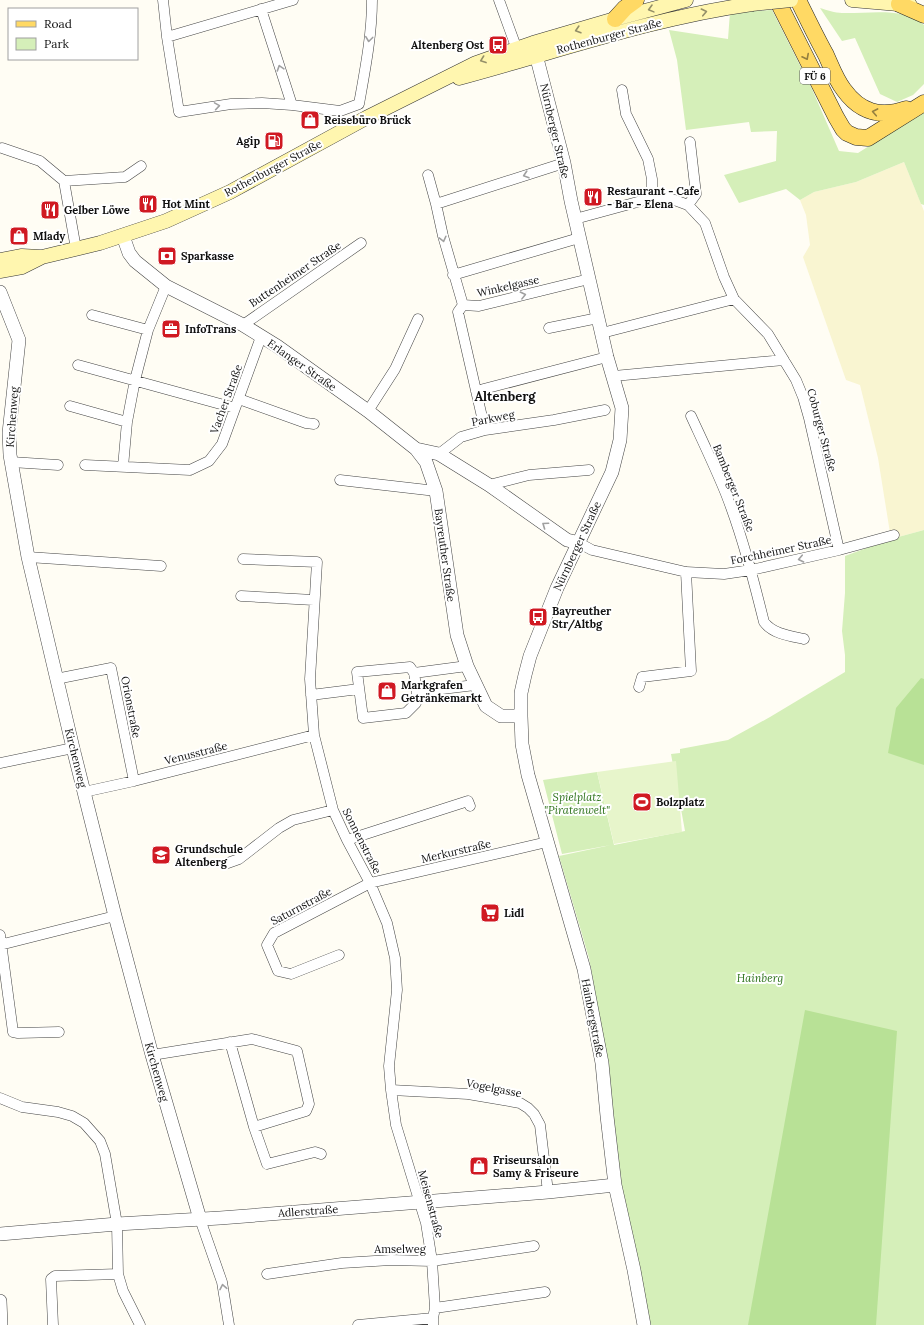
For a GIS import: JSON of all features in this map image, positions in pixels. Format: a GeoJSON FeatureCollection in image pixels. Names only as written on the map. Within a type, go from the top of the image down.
{"type":"FeatureCollection","features":[{"type":"Feature","properties":{"kind":"main road"},"geometry":{"type":"LineString","coordinates":[[615,19],[625,8],[636,0]]}},
{"type":"Feature","properties":{"kind":"main road","name":"Rothenburger Straße"},"geometry":{"type":"LineString","coordinates":[[0,271],[22,267],[42,257],[123,236],[166,221],[230,192],[366,118],[476,63],[519,54],[615,19],[686,0]]}},
{"type":"Feature","properties":{"kind":"main road","name":"FÜ 6"},"geometry":{"type":"LineString","coordinates":[[777,0],[843,129],[847,134],[856,137],[868,138],[924,103]]}},
{"type":"Feature","properties":{"kind":"main road","name":"Rothenburger Straße"},"geometry":{"type":"LineString","coordinates":[[535,49],[605,36],[710,11],[752,4],[791,0]]}},
{"type":"Feature","properties":{"kind":"main road","name":"FÜ 6"},"geometry":{"type":"LineString","coordinates":[[798,0],[843,90],[858,105],[866,110],[882,114],[897,112],[924,97]]}},
{"type":"Feature","properties":{"kind":"main road"},"geometry":{"type":"LineString","coordinates":[[852,0],[924,6]]}},
{"type":"Feature","properties":{"kind":"main road"},"geometry":{"type":"LineString","coordinates":[[899,4],[924,15]]}},
{"type":"Feature","properties":{"kind":"main road","name":"Rothenburger Straße"},"geometry":{"type":"LineString","coordinates":[[0,260],[22,256],[42,257]]}},
{"type":"Feature","properties":{"kind":"street"},"geometry":{"type":"LineString","coordinates":[[163,0],[167,37],[179,112],[231,104],[262,103],[340,111],[359,104],[368,48],[372,16],[372,0]]}},
{"type":"Feature","properties":{"kind":"street"},"geometry":{"type":"LineString","coordinates":[[167,37],[293,0]]}},
{"type":"Feature","properties":{"kind":"street"},"geometry":{"type":"LineString","coordinates":[[499,0],[519,54]]}},
{"type":"Feature","properties":{"kind":"street"},"geometry":{"type":"LineString","coordinates":[[261,9],[292,105]]}},
{"type":"Feature","properties":{"kind":"street","name":"Nürnberger Straße"},"geometry":{"type":"LineString","coordinates":[[521,716],[521,693],[530,656],[557,588],[612,472],[620,440],[622,408],[614,376],[607,357],[579,238],[564,163],[535,49]]}},
{"type":"Feature","properties":{"kind":"street"},"geometry":{"type":"LineString","coordinates":[[575,219],[652,198],[652,179],[648,159],[626,114],[622,90]]}},
{"type":"Feature","properties":{"kind":"street"},"geometry":{"type":"LineString","coordinates":[[688,205],[696,194],[690,142]]}},
{"type":"Feature","properties":{"kind":"street"},"geometry":{"type":"LineString","coordinates":[[2,148],[40,161],[64,181],[76,249]]}},
{"type":"Feature","properties":{"kind":"street"},"geometry":{"type":"LineString","coordinates":[[436,204],[564,163]]}},
{"type":"Feature","properties":{"kind":"street"},"geometry":{"type":"LineString","coordinates":[[64,181],[125,177],[141,166]]}},
{"type":"Feature","properties":{"kind":"street","name":"Winkelgasse"},"geometry":{"type":"LineString","coordinates":[[428,175],[443,236],[463,305],[479,306],[589,279]]}},
{"type":"Feature","properties":{"kind":"street","name":"Coburger Straße"},"geometry":{"type":"LineString","coordinates":[[652,198],[669,198],[688,205],[705,223],[724,277],[734,299],[768,334],[796,380],[806,409],[839,550]]}},
{"type":"Feature","properties":{"kind":"street","name":"Erlanger Straße"},"geometry":{"type":"LineString","coordinates":[[123,236],[129,253],[135,261],[166,286],[242,325],[277,346],[368,411],[416,449],[439,454],[490,486],[567,540],[579,543]]}},
{"type":"Feature","properties":{"kind":"street"},"geometry":{"type":"LineString","coordinates":[[454,275],[579,238]]}},
{"type":"Feature","properties":{"kind":"street","name":"Buttenheimer Straße"},"geometry":{"type":"LineString","coordinates":[[242,325],[361,243]]}},
{"type":"Feature","properties":{"kind":"street"},"geometry":{"type":"LineString","coordinates":[[123,467],[127,422],[135,380],[148,330],[166,286]]}},
{"type":"Feature","properties":{"kind":"street","name":"Kirchenweg"},"geometry":{"type":"LineString","coordinates":[[0,292],[19,340],[7,457],[28,557],[56,679],[115,916],[152,1055],[200,1219]]}},
{"type":"Feature","properties":{"kind":"street"},"geometry":{"type":"LineString","coordinates":[[602,333],[734,299]]}},
{"type":"Feature","properties":{"kind":"street"},"geometry":{"type":"LineString","coordinates":[[463,305],[458,312],[485,430]]}},
{"type":"Feature","properties":{"kind":"street"},"geometry":{"type":"LineString","coordinates":[[92,315],[148,330]]}},
{"type":"Feature","properties":{"kind":"street"},"geometry":{"type":"LineString","coordinates":[[549,328],[598,318]]}},
{"type":"Feature","properties":{"kind":"street"},"geometry":{"type":"LineString","coordinates":[[368,411],[395,369],[418,319]]}},
{"type":"Feature","properties":{"kind":"street","name":"Vacher Straße"},"geometry":{"type":"LineString","coordinates":[[85,465],[190,470],[209,461],[222,444],[261,337]]}},
{"type":"Feature","properties":{"kind":"street"},"geometry":{"type":"LineString","coordinates":[[476,391],[607,357]]}},
{"type":"Feature","properties":{"kind":"street"},"geometry":{"type":"LineString","coordinates":[[614,376],[784,360]]}},
{"type":"Feature","properties":{"kind":"street"},"geometry":{"type":"LineString","coordinates":[[78,365],[135,380],[237,403],[314,424]]}},
{"type":"Feature","properties":{"kind":"street"},"geometry":{"type":"LineString","coordinates":[[70,406],[127,422]]}},
{"type":"Feature","properties":{"kind":"street","name":"Parkweg"},"geometry":{"type":"LineString","coordinates":[[439,454],[462,436],[485,430],[554,420],[604,410]]}},
{"type":"Feature","properties":{"kind":"street","name":"Bamberger Straße"},"geometry":{"type":"LineString","coordinates":[[691,416],[725,493],[740,534],[764,622],[768,628],[776,632],[804,639]]}},
{"type":"Feature","properties":{"kind":"street","name":"Bayreuther Straße"},"geometry":{"type":"LineString","coordinates":[[416,449],[426,462],[436,491],[457,635],[467,666],[486,706],[501,716],[521,716]]}},
{"type":"Feature","properties":{"kind":"street"},"geometry":{"type":"LineString","coordinates":[[7,457],[58,465]]}},
{"type":"Feature","properties":{"kind":"street"},"geometry":{"type":"LineString","coordinates":[[490,486],[529,475],[589,470]]}},
{"type":"Feature","properties":{"kind":"street"},"geometry":{"type":"LineString","coordinates":[[340,480],[436,491]]}},
{"type":"Feature","properties":{"kind":"street","name":"Forchheimer Straße"},"geometry":{"type":"LineString","coordinates":[[579,543],[592,550],[686,572],[724,574],[751,570],[839,550],[894,535]]}},
{"type":"Feature","properties":{"kind":"street"},"geometry":{"type":"LineString","coordinates":[[28,557],[161,566]]}},
{"type":"Feature","properties":{"kind":"street","name":"Sonnenstraße"},"geometry":{"type":"LineString","coordinates":[[242,559],[317,562],[310,679],[314,735],[333,810],[370,883],[387,923],[395,958],[397,990],[389,1066],[391,1090]]}},
{"type":"Feature","properties":{"kind":"street"},"geometry":{"type":"LineString","coordinates":[[639,687],[642,677],[691,671],[686,572]]}},
{"type":"Feature","properties":{"kind":"street"},"geometry":{"type":"LineString","coordinates":[[241,596],[314,600]]}},
{"type":"Feature","properties":{"kind":"street"},"geometry":{"type":"LineString","coordinates":[[410,666],[414,673],[417,692],[416,703],[406,713],[363,718],[356,672],[410,666]]}},
{"type":"Feature","properties":{"kind":"street"},"geometry":{"type":"LineString","coordinates":[[414,673],[467,666]]}},
{"type":"Feature","properties":{"kind":"street","name":"Orionstraße"},"geometry":{"type":"LineString","coordinates":[[56,679],[111,668],[134,781]]}},
{"type":"Feature","properties":{"kind":"street"},"geometry":{"type":"LineString","coordinates":[[417,692],[475,685]]}},
{"type":"Feature","properties":{"kind":"street"},"geometry":{"type":"LineString","coordinates":[[311,695],[359,689]]}},
{"type":"Feature","properties":{"kind":"street","name":"Hainbergstraße"},"geometry":{"type":"LineString","coordinates":[[521,716],[522,744],[528,775],[584,969],[602,1063],[615,1185],[634,1270],[644,1325]]}},
{"type":"Feature","properties":{"kind":"street","name":"Venusstraße"},"geometry":{"type":"LineString","coordinates":[[84,792],[134,781],[314,735]]}},
{"type":"Feature","properties":{"kind":"street"},"geometry":{"type":"LineString","coordinates":[[0,763],[73,748]]}},
{"type":"Feature","properties":{"kind":"street"},"geometry":{"type":"LineString","coordinates":[[347,840],[468,801],[470,806]]}},
{"type":"Feature","properties":{"kind":"street"},"geometry":{"type":"LineString","coordinates":[[225,864],[239,859],[279,828],[293,820],[333,810]]}},
{"type":"Feature","properties":{"kind":"street","name":"Merkurstraße"},"geometry":{"type":"LineString","coordinates":[[370,883],[547,842]]}},
{"type":"Feature","properties":{"kind":"street","name":"Saturnstraße"},"geometry":{"type":"LineString","coordinates":[[339,955],[291,974],[278,971],[267,945],[274,933],[370,883]]}},
{"type":"Feature","properties":{"kind":"street"},"geometry":{"type":"LineString","coordinates":[[59,1032],[13,1032],[1,942],[115,916]]}},
{"type":"Feature","properties":{"kind":"street"},"geometry":{"type":"LineString","coordinates":[[152,1055],[252,1039],[297,1051],[309,1104],[306,1111],[254,1127]]}},
{"type":"Feature","properties":{"kind":"street"},"geometry":{"type":"LineString","coordinates":[[230,1042],[254,1127],[267,1164],[315,1152],[321,1154]]}},
{"type":"Feature","properties":{"kind":"street","name":"Vogelgasse"},"geometry":{"type":"LineString","coordinates":[[391,1090],[468,1094],[520,1103],[528,1108],[536,1117],[540,1125],[548,1192]]}},
{"type":"Feature","properties":{"kind":"street","name":"Meisenstraße"},"geometry":{"type":"LineString","coordinates":[[391,1090],[396,1125],[426,1223],[432,1261],[434,1317]]}},
{"type":"Feature","properties":{"kind":"street"},"geometry":{"type":"LineString","coordinates":[[0,1098],[22,1106],[72,1116],[84,1123],[100,1141],[105,1154],[117,1224],[118,1274],[128,1301],[140,1325]]}},
{"type":"Feature","properties":{"kind":"street","name":"Adlerstraße"},"geometry":{"type":"LineString","coordinates":[[0,1234],[548,1192],[615,1185]]}},
{"type":"Feature","properties":{"kind":"street"},"geometry":{"type":"LineString","coordinates":[[200,1219],[222,1282],[229,1325]]}},
{"type":"Feature","properties":{"kind":"street","name":"Amselweg"},"geometry":{"type":"LineString","coordinates":[[267,1274],[342,1263],[391,1260],[432,1261],[534,1246]]}},
{"type":"Feature","properties":{"kind":"street"},"geometry":{"type":"LineString","coordinates":[[53,1325],[51,1279],[55,1276],[118,1274]]}},
{"type":"Feature","properties":{"kind":"street"},"geometry":{"type":"LineString","coordinates":[[358,1325],[434,1317],[545,1292]]}},
{"type":"Feature","properties":{"kind":"street"},"geometry":{"type":"LineString","coordinates":[[0,1301],[1,1325]]}},
{"type":"Feature","properties":{"kind":"shaded area"},"geometry":{"type":"Polygon","coordinates":[[[904,162],[924,211],[924,530],[891,539],[878,458],[860,385],[846,380],[803,257],[810,245],[806,215],[800,200],[814,192],[856,182],[904,162]]]}},
{"type":"Feature","properties":{"kind":"green space"},"geometry":{"type":"Polygon","coordinates":[[[820,8],[839,13],[896,13],[907,15],[916,19],[924,25],[924,84],[913,95],[897,102],[880,94],[855,38],[842,41],[820,8]]]}},
{"type":"Feature","properties":{"kind":"green space"},"geometry":{"type":"Polygon","coordinates":[[[772,10],[812,89],[839,151],[858,153],[915,117],[924,108],[924,205],[921,204],[904,162],[856,182],[814,192],[800,200],[786,189],[739,203],[724,175],[776,161],[777,131],[751,132],[749,122],[686,130],[677,60],[669,30],[728,39],[730,12],[772,10]]]}},
{"type":"Feature","properties":{"kind":"green space","name":"Hainberg"},"geometry":{"type":"Polygon","coordinates":[[[924,530],[924,1325],[649,1325],[621,1203],[603,1037],[589,958],[559,856],[611,845],[562,854],[543,780],[597,772],[614,845],[685,831],[671,754],[680,753],[680,749],[728,740],[770,717],[845,672],[845,655],[842,631],[845,593],[845,556],[891,539],[924,530]]]}},
{"type":"Feature","properties":{"kind":"green space"},"geometry":{"type":"Polygon","coordinates":[[[921,678],[924,679],[924,765],[888,753],[896,708],[921,678]]]}},
{"type":"Feature","properties":{"kind":"green space","name":"Bolzplatz"},"geometry":{"type":"Polygon","coordinates":[[[676,761],[682,832],[614,844],[597,772],[676,761]]]}},
{"type":"Feature","properties":{"kind":"green space"},"geometry":{"type":"Polygon","coordinates":[[[805,1010],[897,1031],[876,1325],[748,1325],[805,1010]]]}},
{"type":"Feature","properties":{"kind":"place","name":"Altenberg Ost"},"geometry":{"type":"Point","coordinates":[498,45]}},
{"type":"Feature","properties":{"kind":"place","name":"Reisebüro Brück"},"geometry":{"type":"Point","coordinates":[310,120]}},
{"type":"Feature","properties":{"kind":"place","name":"Agip"},"geometry":{"type":"Point","coordinates":[274,141]}},
{"type":"Feature","properties":{"kind":"place","name":"Restaurant - Cafe - Bar - Elena"},"geometry":{"type":"Point","coordinates":[593,197]}},
{"type":"Feature","properties":{"kind":"place","name":"Hot Mint"},"geometry":{"type":"Point","coordinates":[148,204]}},
{"type":"Feature","properties":{"kind":"place","name":"Gelber Löwe"},"geometry":{"type":"Point","coordinates":[50,210]}},
{"type":"Feature","properties":{"kind":"place","name":"Mlady"},"geometry":{"type":"Point","coordinates":[19,236]}},
{"type":"Feature","properties":{"kind":"place","name":"Sparkasse"},"geometry":{"type":"Point","coordinates":[167,256]}},
{"type":"Feature","properties":{"kind":"place","name":"InfoTrans"},"geometry":{"type":"Point","coordinates":[171,329]}},
{"type":"Feature","properties":{"kind":"place","name":"Bayreuther Str/Altbg"},"geometry":{"type":"Point","coordinates":[538,617]}},
{"type":"Feature","properties":{"kind":"place","name":"Markgrafen Getränkemarkt"},"geometry":{"type":"Point","coordinates":[387,691]}},
{"type":"Feature","properties":{"kind":"place","name":"Bolzplatz"},"geometry":{"type":"Point","coordinates":[642,802]}},
{"type":"Feature","properties":{"kind":"place","name":"Grundschule Altenberg"},"geometry":{"type":"Point","coordinates":[161,855]}},
{"type":"Feature","properties":{"kind":"place","name":"Lidl"},"geometry":{"type":"Point","coordinates":[490,913]}},
{"type":"Feature","properties":{"kind":"place","name":"Friseursalon Samy & Friseure"},"geometry":{"type":"Point","coordinates":[479,1166]}},
{"type":"Feature","properties":{"kind":"district","name":"Altenberg"},"geometry":{"type":"Point","coordinates":[505,396]}},
{"type":"Feature","properties":{"kind":"park label","name":"Spielplatz \"Piratenwelt\""},"geometry":{"type":"Point","coordinates":[577,803]}}]}
